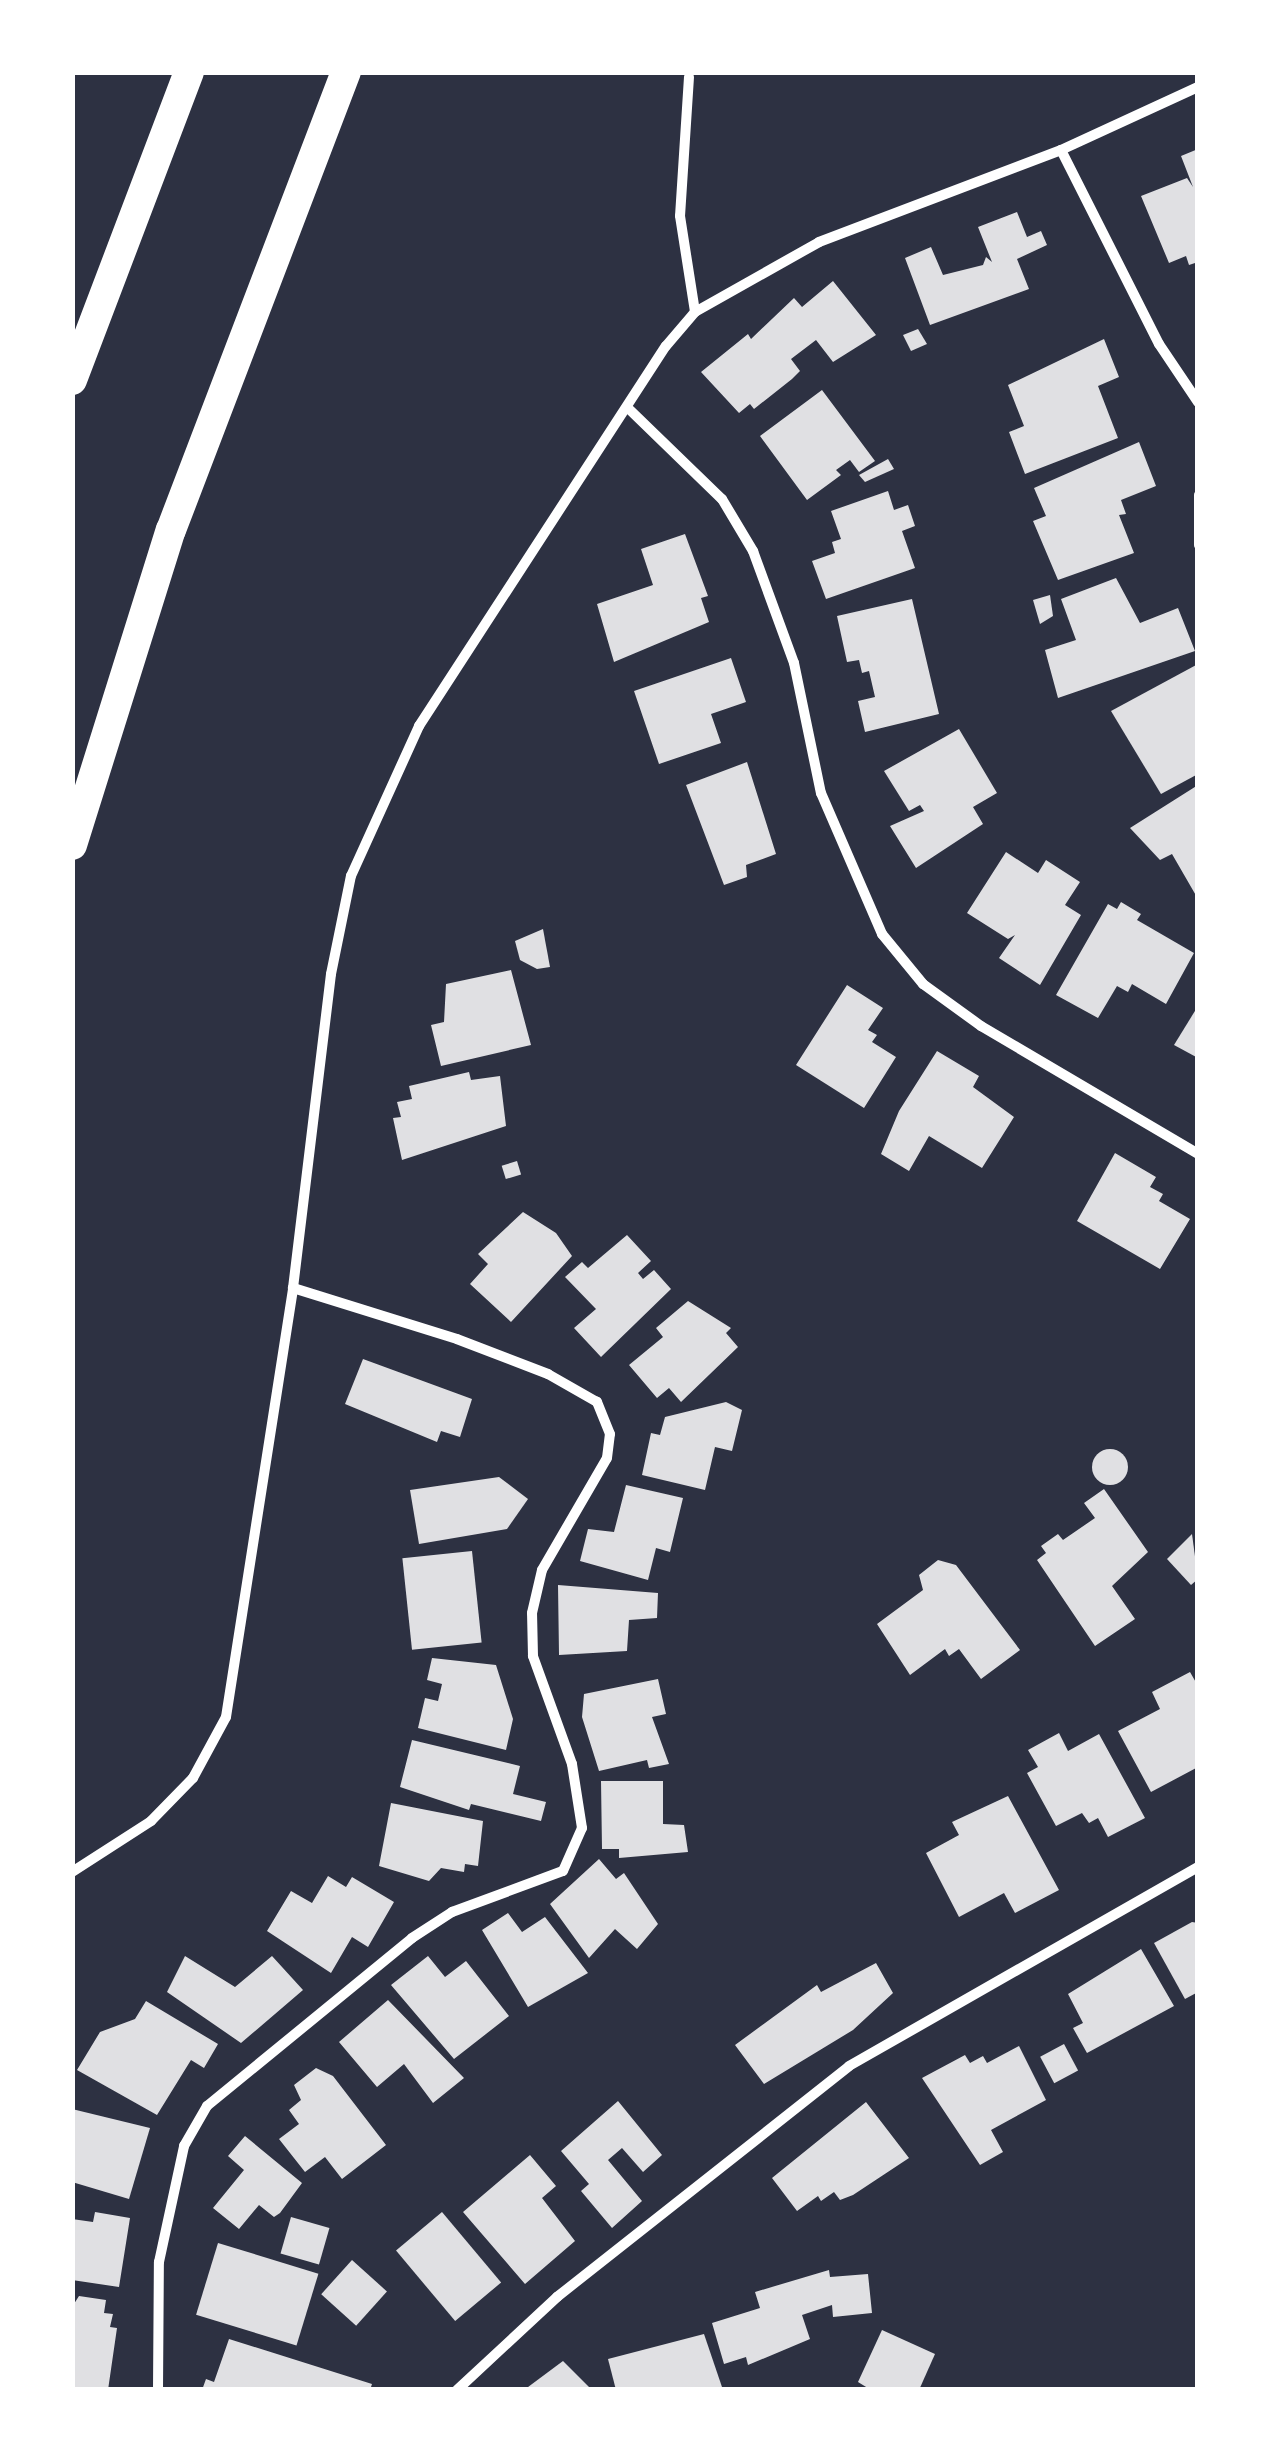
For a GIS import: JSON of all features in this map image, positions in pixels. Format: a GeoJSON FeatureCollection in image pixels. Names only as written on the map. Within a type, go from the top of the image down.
{"type":"FeatureCollection","features":[{"type":"Feature","properties":{"kind":"highway"},"geometry":{"type":"LineString","coordinates":[[72,380],[189,72]]}},
{"type":"Feature","properties":{"kind":"highway"},"geometry":{"type":"LineString","coordinates":[[72,844],[170,530],[346,72]]}},
{"type":"Feature","properties":{"kind":"street"},"geometry":{"type":"LineString","coordinates":[[690,74],[680,216],[696,312]]}},
{"type":"Feature","properties":{"kind":"street"},"geometry":{"type":"LineString","coordinates":[[72,1872],[152,1822],[194,1778],[226,1717],[242,1652],[293,1288],[331,974],[351,876],[419,726],[630,410],[666,346],[696,312],[819,242],[1061,150],[1198,87]]}},
{"type":"Feature","properties":{"kind":"street"},"geometry":{"type":"LineString","coordinates":[[1061,150],[1159,344],[1198,402]]}},
{"type":"Feature","properties":{"kind":"street"},"geometry":{"type":"LineString","coordinates":[[630,410],[722,499],[753,551],[794,663],[820,793],[882,934],[923,984],[982,1026],[1198,1154]]}},
{"type":"Feature","properties":{"kind":"street"},"geometry":{"type":"LineString","coordinates":[[158,2390],[159,2262],[184,2146],[207,2106],[412,1938],[452,1912],[564,1870],[582,1828],[572,1764],[533,1656],[532,1613],[555,1543],[607,1458],[610,1434],[597,1402],[548,1374],[457,1338],[293,1288]]}},
{"type":"Feature","properties":{"kind":"street"},"geometry":{"type":"LineString","coordinates":[[457,2390],[557,2297],[849,2066],[1198,1867]]}},
{"type":"Feature","properties":{"kind":"lane"},"geometry":{"type":"LineString","coordinates":[[1198,495],[1198,545]]}},
{"type":"Feature","properties":{"kind":"building"},"geometry":{"type":"Polygon","coordinates":[[[1198,149],[1198,262],[1189,265],[1186,256],[1169,263],[1141,196],[1187,178],[1193,187],[1181,156],[1198,149]]]}},
{"type":"Feature","properties":{"kind":"building"},"geometry":{"type":"Polygon","coordinates":[[[1017,212],[1027,237],[1041,231],[1047,245],[1017,259],[1029,289],[930,325],[905,258],[931,247],[943,275],[983,265],[986,257],[992,262],[978,227],[1017,212]]]}},
{"type":"Feature","properties":{"kind":"building"},"geometry":{"type":"Polygon","coordinates":[[[833,281],[876,335],[833,362],[816,340],[791,359],[800,371],[792,379],[754,409],[750,404],[739,413],[701,372],[748,334],[751,339],[794,298],[802,307],[833,281]]]}},
{"type":"Feature","properties":{"kind":"building"},"geometry":{"type":"Polygon","coordinates":[[[918,329],[927,344],[911,351],[903,335],[918,329]]]}},
{"type":"Feature","properties":{"kind":"building"},"geometry":{"type":"Polygon","coordinates":[[[1104,339],[1119,377],[1098,386],[1118,438],[1025,474],[1009,432],[1024,426],[1008,385],[1104,339]]]}},
{"type":"Feature","properties":{"kind":"building"},"geometry":{"type":"Polygon","coordinates":[[[822,390],[875,461],[859,472],[850,460],[836,470],[841,475],[807,500],[760,436],[822,390]]]}},
{"type":"Feature","properties":{"kind":"building"},"geometry":{"type":"Polygon","coordinates":[[[1139,442],[1156,486],[1121,500],[1126,514],[1119,515],[1134,553],[1058,580],[1033,521],[1046,516],[1034,488],[1139,442]]]}},
{"type":"Feature","properties":{"kind":"building"},"geometry":{"type":"Polygon","coordinates":[[[888,459],[894,469],[865,482],[859,475],[888,459]]]}},
{"type":"Feature","properties":{"kind":"building"},"geometry":{"type":"Polygon","coordinates":[[[888,491],[894,510],[908,505],[915,526],[902,531],[915,568],[826,599],[812,561],[835,553],[832,542],[841,539],[831,511],[888,491]]]}},
{"type":"Feature","properties":{"kind":"building"},"geometry":{"type":"Polygon","coordinates":[[[685,534],[708,596],[701,598],[709,622],[614,662],[597,604],[653,585],[641,549],[685,534]]]}},
{"type":"Feature","properties":{"kind":"building"},"geometry":{"type":"Polygon","coordinates":[[[1116,578],[1140,623],[1178,608],[1195,651],[1058,698],[1045,650],[1076,640],[1061,599],[1116,578]]]}},
{"type":"Feature","properties":{"kind":"building"},"geometry":{"type":"Polygon","coordinates":[[[1050,595],[1053,616],[1040,624],[1033,600],[1050,595]]]}},
{"type":"Feature","properties":{"kind":"building"},"geometry":{"type":"Polygon","coordinates":[[[912,599],[939,714],[865,732],[858,701],[875,697],[869,671],[862,673],[859,660],[847,662],[837,616],[912,599]]]}},
{"type":"Feature","properties":{"kind":"building"},"geometry":{"type":"Polygon","coordinates":[[[731,658],[746,702],[711,714],[721,743],[659,764],[634,691],[731,658]]]}},
{"type":"Feature","properties":{"kind":"building"},"geometry":{"type":"Polygon","coordinates":[[[1198,664],[1198,774],[1161,794],[1111,711],[1198,664]]]}},
{"type":"Feature","properties":{"kind":"building"},"geometry":{"type":"Polygon","coordinates":[[[959,729],[997,793],[973,807],[983,824],[916,868],[890,826],[924,811],[920,805],[909,811],[884,771],[959,729]]]}},
{"type":"Feature","properties":{"kind":"building"},"geometry":{"type":"Polygon","coordinates":[[[747,762],[776,854],[746,865],[747,877],[724,885],[686,785],[747,762]]]}},
{"type":"Feature","properties":{"kind":"building"},"geometry":{"type":"Polygon","coordinates":[[[1198,785],[1198,899],[1172,854],[1160,860],[1130,828],[1198,785]]]}},
{"type":"Feature","properties":{"kind":"building"},"geometry":{"type":"Polygon","coordinates":[[[1006,852],[1038,873],[1046,860],[1080,882],[1065,905],[1081,915],[1040,985],[999,958],[1015,935],[1008,939],[967,913],[1006,852]]]}},
{"type":"Feature","properties":{"kind":"building"},"geometry":{"type":"Polygon","coordinates":[[[1121,902],[1141,914],[1137,920],[1194,953],[1166,1004],[1132,984],[1128,992],[1117,986],[1098,1018],[1056,995],[1108,904],[1117,909],[1121,902]]]}},
{"type":"Feature","properties":{"kind":"building"},"geometry":{"type":"Polygon","coordinates":[[[543,929],[550,967],[537,969],[520,960],[515,941],[543,929]]]}},
{"type":"Feature","properties":{"kind":"building"},"geometry":{"type":"Polygon","coordinates":[[[511,970],[531,1045],[441,1066],[431,1025],[444,1022],[446,984],[511,970]]]}},
{"type":"Feature","properties":{"kind":"building"},"geometry":{"type":"Polygon","coordinates":[[[847,985],[883,1008],[868,1030],[877,1035],[872,1042],[896,1057],[864,1108],[796,1065],[847,985]]]}},
{"type":"Feature","properties":{"kind":"building"},"geometry":{"type":"Polygon","coordinates":[[[1198,1006],[1198,1058],[1174,1045],[1198,1006]]]}},
{"type":"Feature","properties":{"kind":"building"},"geometry":{"type":"Polygon","coordinates":[[[937,1051],[979,1076],[973,1087],[1014,1117],[982,1168],[929,1136],[909,1171],[881,1154],[899,1111],[937,1051]]]}},
{"type":"Feature","properties":{"kind":"building"},"geometry":{"type":"Polygon","coordinates":[[[469,1072],[471,1080],[500,1076],[506,1126],[402,1160],[393,1118],[401,1117],[397,1102],[412,1099],[409,1086],[469,1072]]]}},
{"type":"Feature","properties":{"kind":"building"},"geometry":{"type":"Polygon","coordinates":[[[1115,1153],[1156,1177],[1150,1187],[1163,1194],[1159,1201],[1190,1219],[1160,1269],[1077,1221],[1115,1153]]]}},
{"type":"Feature","properties":{"kind":"building"},"geometry":{"type":"Polygon","coordinates":[[[517,1161],[521,1174],[506,1179],[502,1166],[517,1161]]]}},
{"type":"Feature","properties":{"kind":"building"},"geometry":{"type":"Polygon","coordinates":[[[523,1212],[556,1233],[572,1256],[511,1322],[470,1284],[488,1264],[478,1254],[523,1212]]]}},
{"type":"Feature","properties":{"kind":"building"},"geometry":{"type":"Polygon","coordinates":[[[627,1235],[651,1261],[638,1273],[643,1279],[654,1270],[671,1289],[601,1357],[574,1328],[596,1309],[565,1277],[582,1262],[588,1268],[627,1235]]]}},
{"type":"Feature","properties":{"kind":"building"},"geometry":{"type":"Polygon","coordinates":[[[688,1301],[731,1328],[726,1333],[738,1347],[681,1402],[669,1388],[657,1398],[629,1365],[663,1337],[656,1328],[688,1301]]]}},
{"type":"Feature","properties":{"kind":"building"},"geometry":{"type":"Polygon","coordinates":[[[363,1359],[472,1399],[460,1437],[441,1431],[437,1442],[345,1404],[363,1359]]]}},
{"type":"Feature","properties":{"kind":"building"},"geometry":{"type":"Polygon","coordinates":[[[726,1402],[742,1410],[732,1451],[715,1447],[705,1490],[642,1475],[651,1433],[660,1435],[665,1417],[726,1402]]]}},
{"type":"Feature","properties":{"kind":"building"},"geometry":{"type":"Polygon","coordinates":[[[1110,1449],[1123,1454],[1128,1467],[1123,1480],[1110,1485],[1097,1480],[1092,1467],[1097,1454],[1110,1449]]]}},
{"type":"Feature","properties":{"kind":"building"},"geometry":{"type":"Polygon","coordinates":[[[499,1477],[528,1499],[507,1529],[419,1544],[410,1490],[499,1477]]]}},
{"type":"Feature","properties":{"kind":"building"},"geometry":{"type":"Polygon","coordinates":[[[626,1485],[683,1498],[670,1552],[656,1548],[648,1580],[580,1561],[588,1529],[614,1532],[626,1485]]]}},
{"type":"Feature","properties":{"kind":"building"},"geometry":{"type":"Polygon","coordinates":[[[1104,1489],[1148,1552],[1112,1586],[1135,1619],[1095,1646],[1037,1560],[1046,1553],[1041,1546],[1058,1534],[1063,1540],[1095,1518],[1084,1503],[1104,1489]]]}},
{"type":"Feature","properties":{"kind":"building"},"geometry":{"type":"Polygon","coordinates":[[[1192,1534],[1198,1579],[1191,1585],[1167,1559],[1192,1534]]]}},
{"type":"Feature","properties":{"kind":"building"},"geometry":{"type":"Polygon","coordinates":[[[472,1551],[482,1642],[412,1650],[402,1558],[472,1551]]]}},
{"type":"Feature","properties":{"kind":"building"},"geometry":{"type":"Polygon","coordinates":[[[938,1560],[956,1565],[1020,1650],[981,1679],[959,1649],[949,1656],[945,1649],[910,1675],[877,1624],[923,1590],[919,1575],[938,1560]]]}},
{"type":"Feature","properties":{"kind":"building"},"geometry":{"type":"Polygon","coordinates":[[[558,1585],[658,1593],[657,1618],[629,1620],[627,1651],[559,1655],[558,1585]]]}},
{"type":"Feature","properties":{"kind":"building"},"geometry":{"type":"Polygon","coordinates":[[[432,1658],[496,1665],[513,1719],[506,1750],[418,1728],[425,1698],[438,1701],[442,1684],[427,1680],[432,1658]]]}},
{"type":"Feature","properties":{"kind":"building"},"geometry":{"type":"Polygon","coordinates":[[[1190,1672],[1198,1686],[1198,1767],[1151,1792],[1118,1731],[1160,1709],[1152,1692],[1190,1672]]]}},
{"type":"Feature","properties":{"kind":"building"},"geometry":{"type":"Polygon","coordinates":[[[658,1679],[666,1714],[652,1717],[669,1764],[649,1768],[647,1760],[599,1771],[582,1717],[584,1694],[658,1679]]]}},
{"type":"Feature","properties":{"kind":"building"},"geometry":{"type":"Polygon","coordinates":[[[1059,1733],[1068,1751],[1099,1734],[1145,1818],[1108,1837],[1098,1818],[1089,1823],[1082,1813],[1056,1826],[1027,1773],[1038,1767],[1028,1750],[1059,1733]]]}},
{"type":"Feature","properties":{"kind":"building"},"geometry":{"type":"Polygon","coordinates":[[[412,1740],[520,1766],[513,1794],[546,1802],[541,1821],[471,1804],[469,1810],[400,1787],[412,1740]]]}},
{"type":"Feature","properties":{"kind":"building"},"geometry":{"type":"Polygon","coordinates":[[[601,1781],[663,1781],[663,1824],[684,1825],[688,1852],[619,1858],[619,1849],[602,1849],[601,1781]]]}},
{"type":"Feature","properties":{"kind":"building"},"geometry":{"type":"Polygon","coordinates":[[[1008,1796],[1059,1890],[1015,1913],[1004,1893],[959,1917],[926,1853],[959,1835],[952,1822],[1008,1796]]]}},
{"type":"Feature","properties":{"kind":"building"},"geometry":{"type":"Polygon","coordinates":[[[391,1803],[483,1821],[478,1866],[465,1864],[464,1872],[441,1868],[429,1881],[379,1866],[391,1803]]]}},
{"type":"Feature","properties":{"kind":"building"},"geometry":{"type":"Polygon","coordinates":[[[599,1859],[616,1879],[624,1873],[658,1924],[637,1949],[615,1929],[589,1958],[550,1904],[599,1859]]]}},
{"type":"Feature","properties":{"kind":"building"},"geometry":{"type":"Polygon","coordinates":[[[328,1876],[346,1887],[352,1877],[394,1902],[368,1947],[352,1937],[331,1973],[267,1931],[291,1891],[312,1903],[328,1876]]]}},
{"type":"Feature","properties":{"kind":"building"},"geometry":{"type":"Polygon","coordinates":[[[508,1913],[522,1932],[545,1917],[588,1973],[528,2007],[482,1930],[508,1913]]]}},
{"type":"Feature","properties":{"kind":"building"},"geometry":{"type":"Polygon","coordinates":[[[1192,1922],[1198,1923],[1198,1992],[1185,1999],[1154,1943],[1192,1922]]]}},
{"type":"Feature","properties":{"kind":"building"},"geometry":{"type":"Polygon","coordinates":[[[1141,1949],[1174,2006],[1087,2053],[1073,2028],[1083,2023],[1068,1994],[1141,1949]]]}},
{"type":"Feature","properties":{"kind":"building"},"geometry":{"type":"Polygon","coordinates":[[[185,1956],[235,1987],[272,1956],[303,1990],[241,2043],[167,1992],[185,1956]]]}},
{"type":"Feature","properties":{"kind":"building"},"geometry":{"type":"Polygon","coordinates":[[[428,1956],[445,1977],[466,1961],[509,2016],[454,2059],[391,1985],[428,1956]]]}},
{"type":"Feature","properties":{"kind":"building"},"geometry":{"type":"Polygon","coordinates":[[[876,1963],[893,1993],[853,2030],[764,2084],[735,2045],[817,1985],[821,1992],[876,1963]]]}},
{"type":"Feature","properties":{"kind":"building"},"geometry":{"type":"Polygon","coordinates":[[[388,2000],[464,2078],[433,2103],[404,2064],[377,2087],[339,2042],[388,2000]]]}},
{"type":"Feature","properties":{"kind":"building"},"geometry":{"type":"Polygon","coordinates":[[[146,2001],[218,2044],[204,2068],[191,2060],[157,2115],[77,2070],[100,2032],[135,2019],[146,2001]]]}},
{"type":"Feature","properties":{"kind":"building"},"geometry":{"type":"Polygon","coordinates":[[[1064,2044],[1078,2070],[1054,2083],[1040,2057],[1064,2044]]]}},
{"type":"Feature","properties":{"kind":"building"},"geometry":{"type":"Polygon","coordinates":[[[1019,2046],[1046,2100],[991,2130],[1003,2152],[980,2165],[922,2078],[965,2055],[970,2063],[983,2056],[987,2063],[1019,2046]]]}},
{"type":"Feature","properties":{"kind":"building"},"geometry":{"type":"Polygon","coordinates":[[[316,2068],[333,2076],[386,2145],[342,2179],[325,2157],[305,2172],[279,2139],[299,2124],[289,2110],[301,2100],[294,2085],[316,2068]]]}},
{"type":"Feature","properties":{"kind":"building"},"geometry":{"type":"Polygon","coordinates":[[[618,2101],[662,2155],[643,2172],[622,2148],[608,2160],[642,2201],[612,2228],[581,2191],[589,2184],[561,2151],[618,2101]]]}},
{"type":"Feature","properties":{"kind":"building"},"geometry":{"type":"Polygon","coordinates":[[[866,2102],[909,2158],[853,2195],[840,2200],[834,2192],[821,2201],[818,2196],[797,2211],[772,2178],[866,2102]]]}},
{"type":"Feature","properties":{"kind":"building"},"geometry":{"type":"Polygon","coordinates":[[[72,2109],[150,2128],[129,2199],[72,2182],[72,2109]]]}},
{"type":"Feature","properties":{"kind":"building"},"geometry":{"type":"Polygon","coordinates":[[[245,2136],[302,2183],[280,2213],[274,2217],[259,2205],[239,2229],[213,2208],[244,2170],[228,2156],[245,2136]]]}},
{"type":"Feature","properties":{"kind":"building"},"geometry":{"type":"Polygon","coordinates":[[[530,2155],[556,2186],[542,2198],[575,2241],[525,2284],[463,2212],[530,2155]]]}},
{"type":"Feature","properties":{"kind":"building"},"geometry":{"type":"Polygon","coordinates":[[[95,2212],[130,2218],[119,2287],[72,2280],[72,2219],[93,2222],[95,2212]]]}},
{"type":"Feature","properties":{"kind":"building"},"geometry":{"type":"Polygon","coordinates":[[[442,2212],[501,2282],[455,2321],[396,2251],[442,2212]]]}},
{"type":"Feature","properties":{"kind":"building"},"geometry":{"type":"Polygon","coordinates":[[[291,2217],[329,2228],[319,2265],[281,2254],[291,2217]]]}},
{"type":"Feature","properties":{"kind":"building"},"geometry":{"type":"Polygon","coordinates":[[[218,2243],[318,2274],[296,2345],[196,2315],[218,2243]]]}},
{"type":"Feature","properties":{"kind":"building"},"geometry":{"type":"Polygon","coordinates":[[[352,2260],[387,2291],[356,2326],[321,2294],[352,2260]]]}},
{"type":"Feature","properties":{"kind":"building"},"geometry":{"type":"Polygon","coordinates":[[[829,2270],[830,2277],[868,2274],[872,2313],[833,2317],[832,2305],[802,2315],[810,2339],[748,2365],[746,2357],[724,2364],[712,2323],[760,2308],[755,2292],[829,2270]]]}},
{"type":"Feature","properties":{"kind":"building"},"geometry":{"type":"Polygon","coordinates":[[[79,2296],[106,2300],[104,2313],[113,2314],[110,2327],[117,2328],[108,2390],[72,2390],[72,2307],[79,2296]]]}},
{"type":"Feature","properties":{"kind":"building"},"geometry":{"type":"Polygon","coordinates":[[[882,2330],[935,2354],[919,2390],[871,2390],[858,2382],[882,2330]]]}},
{"type":"Feature","properties":{"kind":"building"},"geometry":{"type":"Polygon","coordinates":[[[704,2334],[723,2390],[616,2390],[608,2359],[704,2334]]]}},
{"type":"Feature","properties":{"kind":"building"},"geometry":{"type":"Polygon","coordinates":[[[229,2339],[372,2384],[370,2390],[202,2390],[206,2379],[214,2382],[229,2339]]]}},
{"type":"Feature","properties":{"kind":"building"},"geometry":{"type":"Polygon","coordinates":[[[563,2361],[592,2390],[524,2390],[563,2361]]]}}]}
